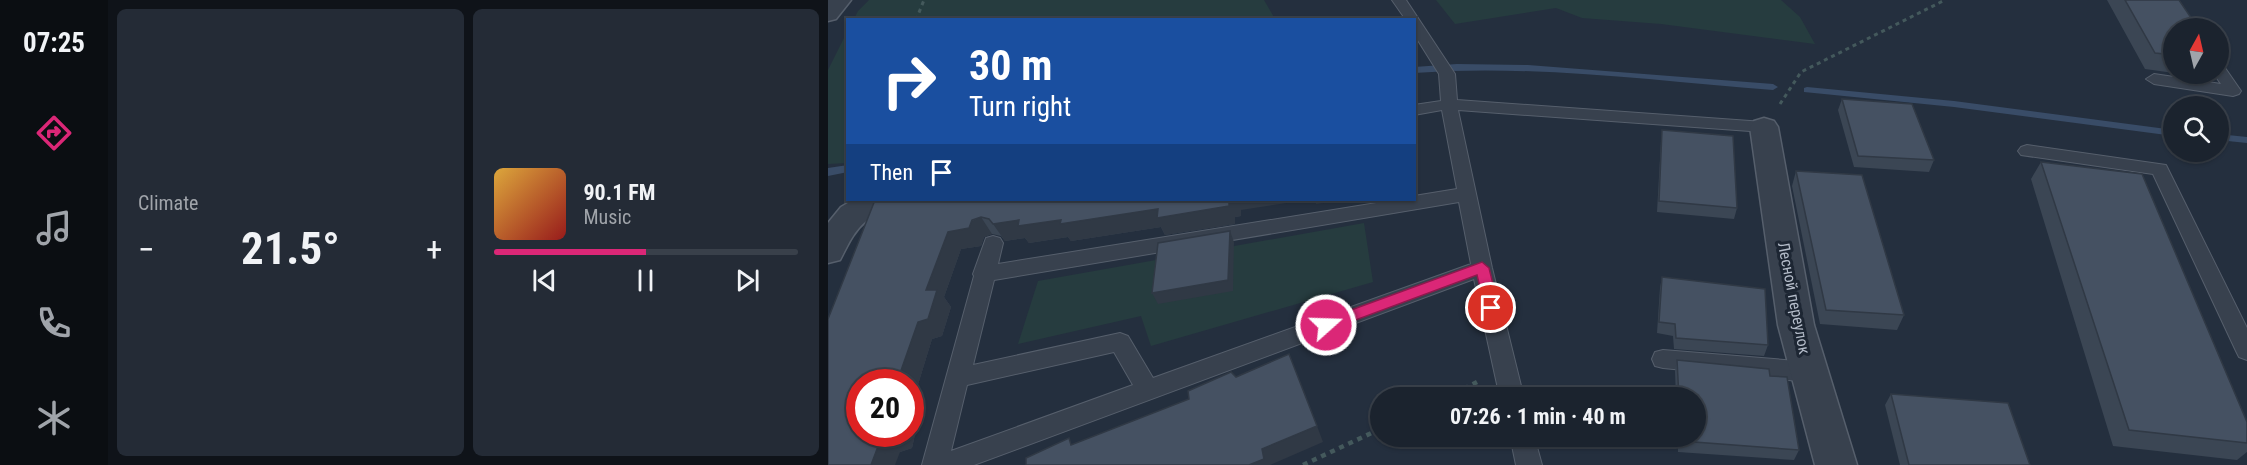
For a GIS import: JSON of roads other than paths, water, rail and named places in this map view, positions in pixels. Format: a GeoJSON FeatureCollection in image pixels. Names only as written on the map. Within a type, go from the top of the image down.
{"type":"FeatureCollection","features":[{"type":"Feature","properties":{"kind":"street"},"geometry":{"type":"LineString","coordinates":[[828,15],[839,0]]}},
{"type":"Feature","properties":{"kind":"street","name":"Лесной переулок"},"geometry":{"type":"LineString","coordinates":[[1764,127],[1796,325],[1836,465]]}},
{"type":"Feature","properties":{"kind":"street"},"geometry":{"type":"LineString","coordinates":[[828,251],[843,225],[859,208],[884,201]]}},
{"type":"Feature","properties":{"kind":"lane"},"geometry":{"type":"LineString","coordinates":[[1399,0],[1412,18]]}},
{"type":"Feature","properties":{"kind":"lane"},"geometry":{"type":"LineString","coordinates":[[1416,24],[1443,68],[1482,268],[1509,387]]}},
{"type":"Feature","properties":{"kind":"lane"},"geometry":{"type":"LineString","coordinates":[[2154,79],[2163,80]]}},
{"type":"Feature","properties":{"kind":"lane"},"geometry":{"type":"LineString","coordinates":[[2190,84],[2233,90],[2229,84]]}},
{"type":"Feature","properties":{"kind":"lane"},"geometry":{"type":"LineString","coordinates":[[1416,110],[1449,104],[1764,127]]}},
{"type":"Feature","properties":{"kind":"lane"},"geometry":{"type":"LineString","coordinates":[[2027,151],[2160,169],[2247,351]]}},
{"type":"Feature","properties":{"kind":"lane"},"geometry":{"type":"LineString","coordinates":[[983,274],[1467,194]]}},
{"type":"Feature","properties":{"kind":"lane"},"geometry":{"type":"LineString","coordinates":[[935,465],[983,274],[993,243]]}},
{"type":"Feature","properties":{"kind":"lane"},"geometry":{"type":"LineString","coordinates":[[943,465],[1482,268]]}},
{"type":"Feature","properties":{"kind":"lane"},"geometry":{"type":"LineString","coordinates":[[957,378],[1120,342],[1148,390]]}},
{"type":"Feature","properties":{"kind":"lane"},"geometry":{"type":"LineString","coordinates":[[1663,359],[1809,372]]}},
{"type":"Feature","properties":{"kind":"lane"},"geometry":{"type":"LineString","coordinates":[[1525,447],[1529,465]]}},
{"type":"Feature","properties":{"kind":"waterway"},"geometry":{"type":"LineString","coordinates":[[1416,70],[1457,67],[1528,68],[1773,87]]}},
{"type":"Feature","properties":{"kind":"waterway"},"geometry":{"type":"LineString","coordinates":[[1807,90],[1954,104],[2163,132]]}},
{"type":"Feature","properties":{"kind":"waterway"},"geometry":{"type":"LineString","coordinates":[[2229,138],[2247,140]]}},
{"type":"Feature","properties":{"kind":"waterway"},"geometry":{"type":"LineString","coordinates":[[828,172],[846,168]]}}]}
